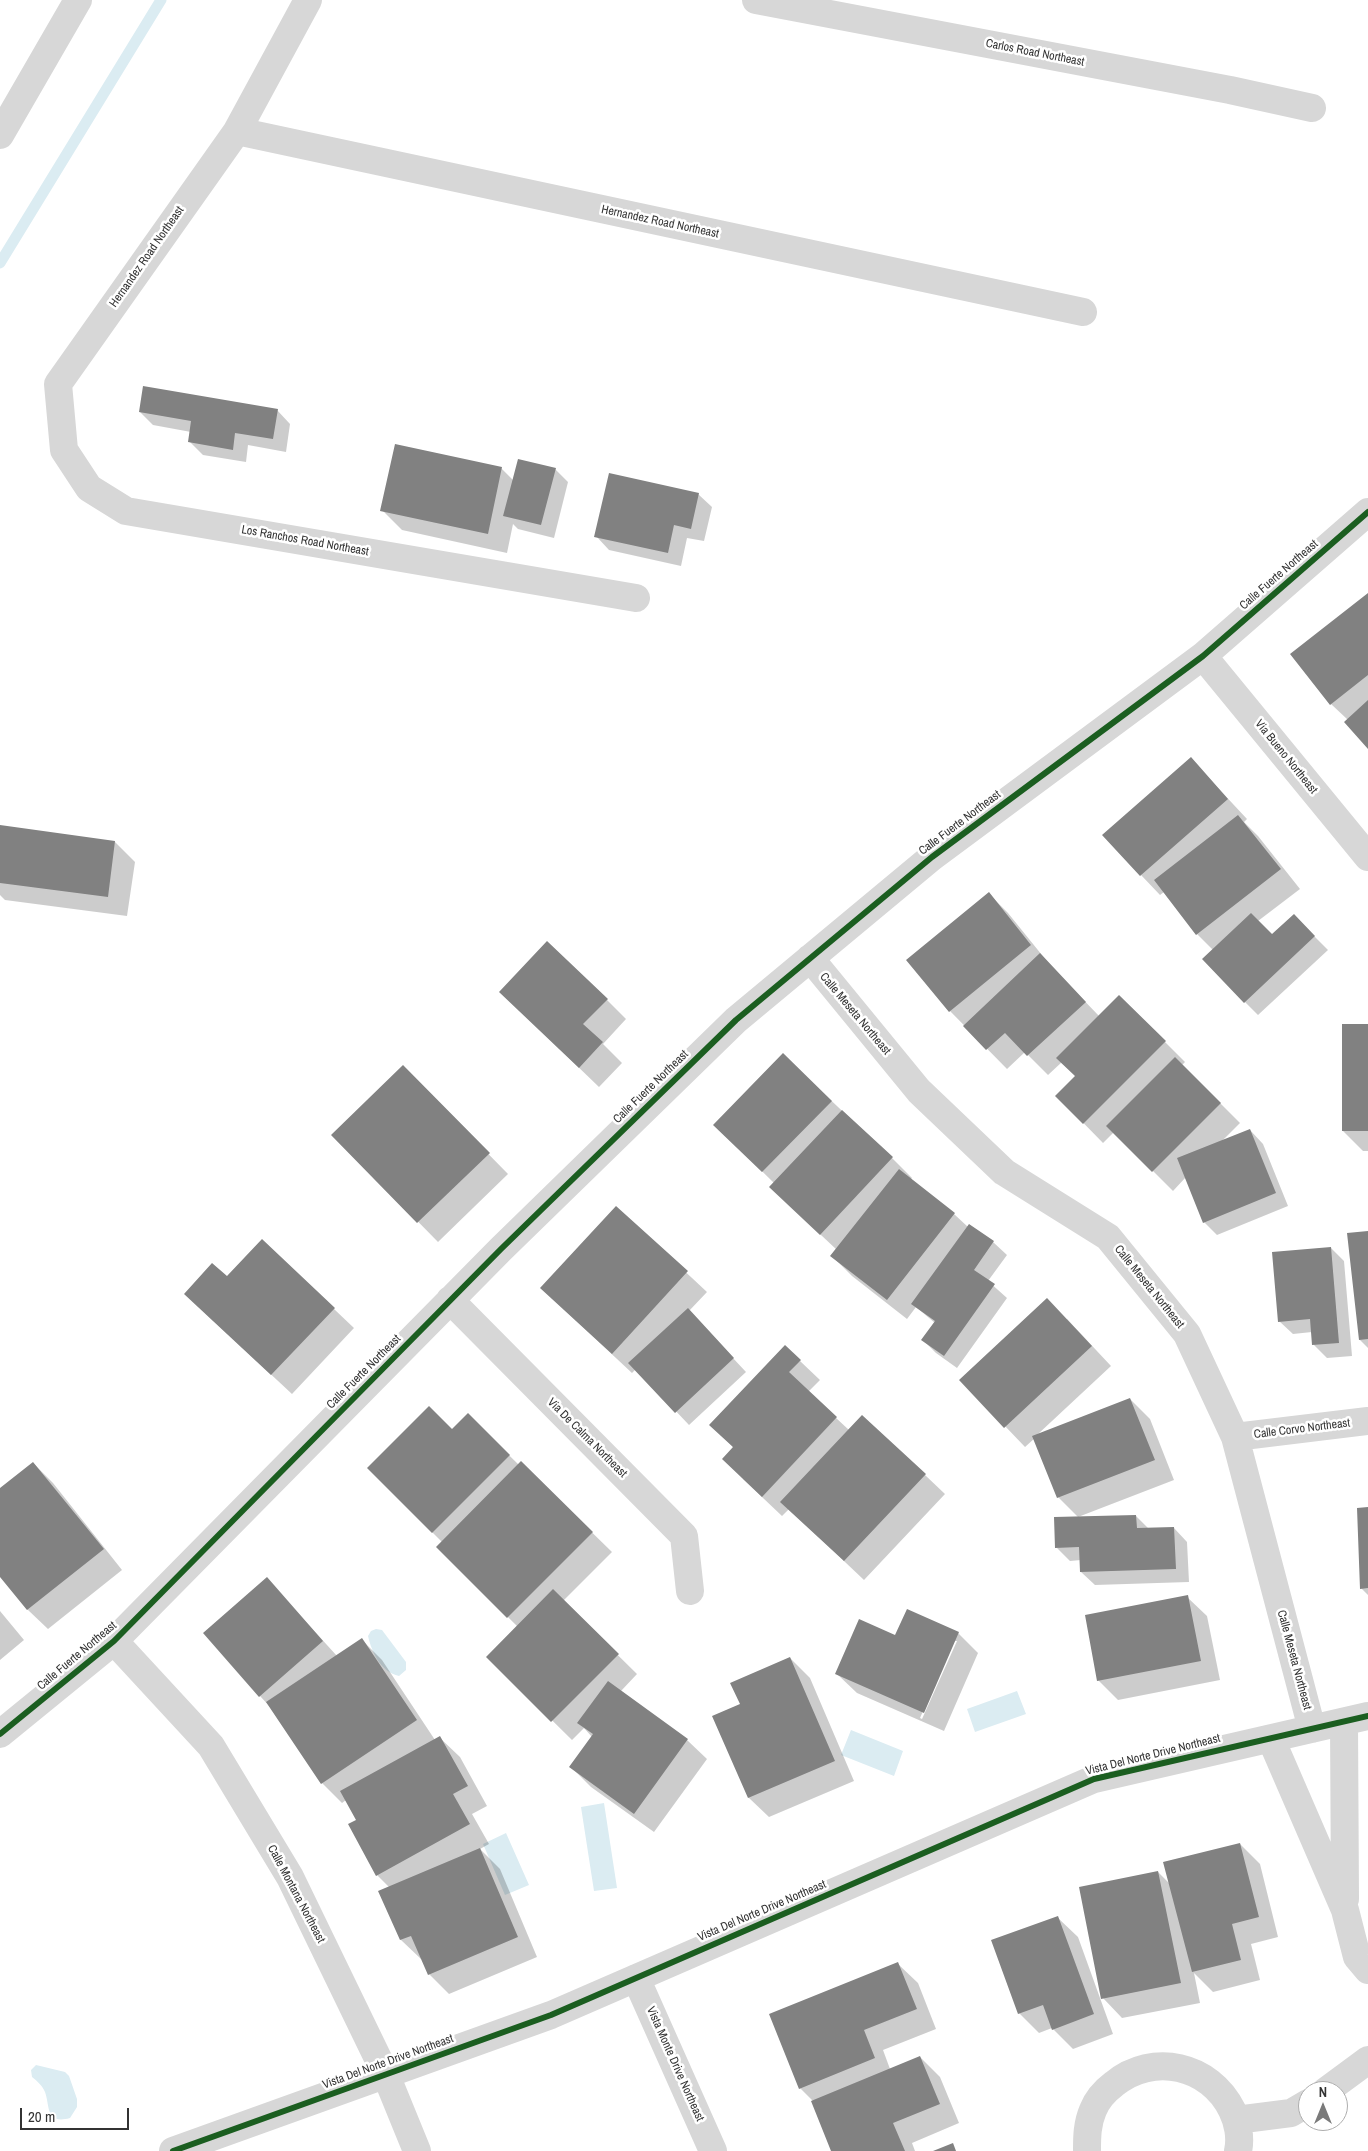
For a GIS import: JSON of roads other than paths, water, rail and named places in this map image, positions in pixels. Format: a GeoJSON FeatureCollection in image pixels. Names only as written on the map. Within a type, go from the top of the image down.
{"type":"FeatureCollection","features":[{"type":"Feature","properties":{"kind":"street"},"geometry":{"type":"LineString","coordinates":[[0,134],[78,0]]}},
{"type":"Feature","properties":{"kind":"street","name":"Hernandez Road Northeast"},"geometry":{"type":"LineString","coordinates":[[58,384],[237,131],[308,0]]}},
{"type":"Feature","properties":{"kind":"street","name":"Carlos Road Northeast"},"geometry":{"type":"LineString","coordinates":[[756,0],[1230,90],[1312,108]]}},
{"type":"Feature","properties":{"kind":"street","name":"Hernandez Road Northeast"},"geometry":{"type":"LineString","coordinates":[[237,131],[1083,312]]}},
{"type":"Feature","properties":{"kind":"street","name":"Los Ranchos Road Northeast"},"geometry":{"type":"LineString","coordinates":[[58,384],[64,450],[89,488],[126,511],[636,598]]}},
{"type":"Feature","properties":{"kind":"street","name":"Calle Fuerte Northeast"},"geometry":{"type":"LineString","coordinates":[[0,1734],[114,1641],[450,1300],[736,1020],[932,857],[1203,656],[1368,512]]}},
{"type":"Feature","properties":{"kind":"street","name":"Via Bueno Northeast"},"geometry":{"type":"LineString","coordinates":[[1203,656],[1368,857]]}},
{"type":"Feature","properties":{"kind":"street","name":"Calle Meseta Northeast"},"geometry":{"type":"LineString","coordinates":[[810,958],[919,1091],[1004,1172],[1108,1237],[1187,1334],[1235,1437],[1312,1729]]}},
{"type":"Feature","properties":{"kind":"street","name":"Via De Calma Northeast"},"geometry":{"type":"LineString","coordinates":[[450,1300],[684,1536],[690,1591]]}},
{"type":"Feature","properties":{"kind":"street","name":"Calle Corvo Northeast"},"geometry":{"type":"LineString","coordinates":[[1235,1437],[1368,1421]]}},
{"type":"Feature","properties":{"kind":"street","name":"Calle Montana Northeast"},"geometry":{"type":"LineString","coordinates":[[114,1641],[211,1746],[290,1877],[386,2075],[417,2151]]}},
{"type":"Feature","properties":{"kind":"street"},"geometry":{"type":"LineString","coordinates":[[1345,1910],[1356,1719]]}},
{"type":"Feature","properties":{"kind":"street","name":"Vista Del Norte Drive Northeast"},"geometry":{"type":"LineString","coordinates":[[172,2151],[551,2015],[1094,1779],[1356,1719]]}},
{"type":"Feature","properties":{"kind":"street"},"geometry":{"type":"LineString","coordinates":[[1271,1739],[1345,1910],[1358,1957],[1368,1970]]}},
{"type":"Feature","properties":{"kind":"street","name":"Vista Monte Drive Northeast"},"geometry":{"type":"LineString","coordinates":[[636,1978],[714,2151]]}},
{"type":"Feature","properties":{"kind":"street"},"geometry":{"type":"LineString","coordinates":[[1340,2081],[1368,2060]]}},
{"type":"Feature","properties":{"kind":"street"},"geometry":{"type":"LineString","coordinates":[[1086,2151],[1086,2130],[1093,2108],[1106,2090],[1124,2075],[1146,2067],[1169,2066],[1191,2070],[1211,2082],[1226,2099],[1236,2120],[1238,2151]]}},
{"type":"Feature","properties":{"kind":"street"},"geometry":{"type":"LineString","coordinates":[[1236,2120],[1291,2113],[1298,2109]]}},
{"type":"Feature","properties":{"kind":"waterway"},"geometry":{"type":"LineString","coordinates":[[0,263],[161,0]]}}]}
